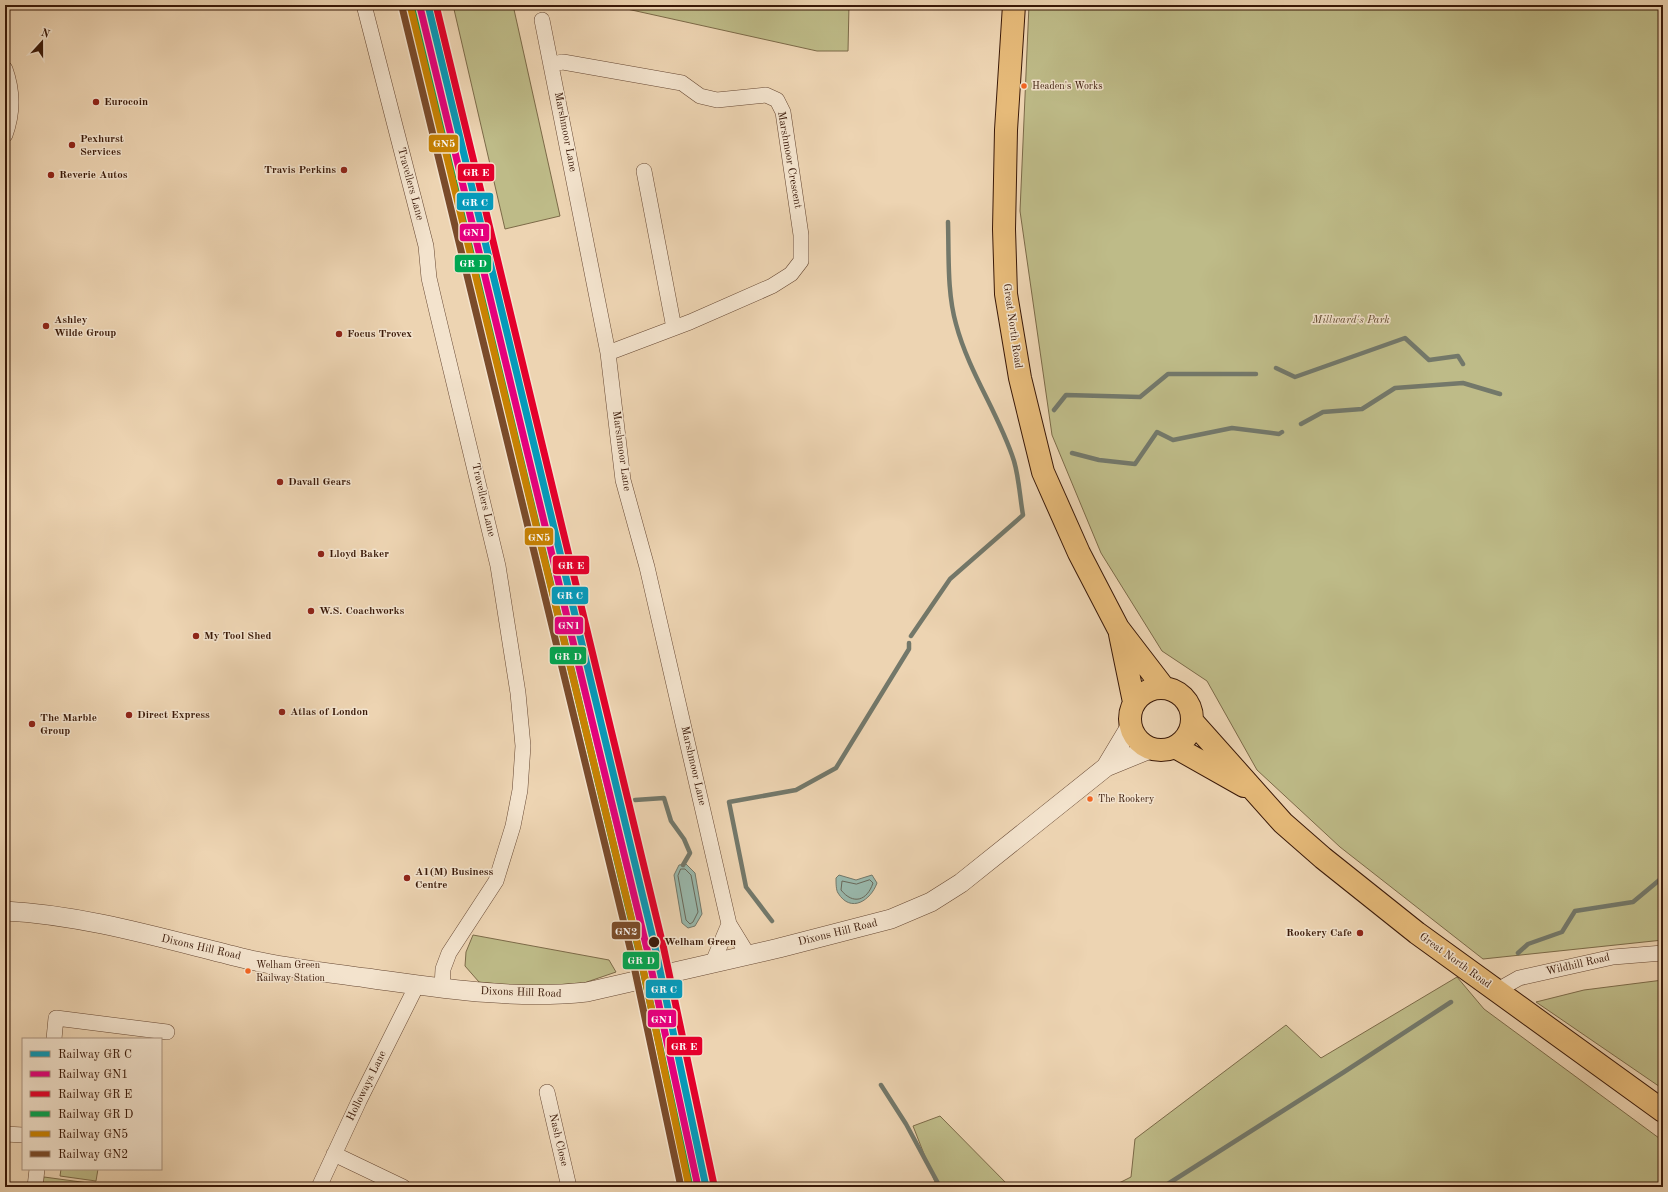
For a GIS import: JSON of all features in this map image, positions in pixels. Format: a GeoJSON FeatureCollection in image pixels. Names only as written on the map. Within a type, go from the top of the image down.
{"type":"FeatureCollection","features":[{"type":"Feature","properties":{"kind":"main road","name":"Great North Road"},"geometry":{"type":"LineString","coordinates":[[1014,5],[1006,130],[1004,229],[1006,294],[1020,378],[1043,472],[1079,553],[1118,628],[1164,688]]}},
{"type":"Feature","properties":{"kind":"main road","name":"Great North Road"},"geometry":{"type":"LineString","coordinates":[[1118,628],[1134,702]]}},
{"type":"Feature","properties":{"kind":"main road"},"geometry":{"type":"LineString","coordinates":[[1152,688],[1164,688],[1176,691],[1185,699],[1192,711],[1190,731],[1185,740],[1175,747],[1163,751],[1150,749],[1143,745],[1134,736],[1130,727],[1129,716],[1134,702],[1142,693],[1152,688]]}},
{"type":"Feature","properties":{"kind":"main road","name":"Great North Road"},"geometry":{"type":"LineString","coordinates":[[1192,721],[1284,823],[1323,858],[1417,933],[1663,1111]]}},
{"type":"Feature","properties":{"kind":"main road","name":"Great North Road"},"geometry":{"type":"LineString","coordinates":[[1175,747],[1260,796]]}},
{"type":"Feature","properties":{"kind":"street","name":"Travellers Lane"},"geometry":{"type":"LineString","coordinates":[[364,5],[426,246],[429,278],[498,566],[518,693],[523,746],[520,790],[514,818],[496,881],[449,953],[443,969],[442,987]]}},
{"type":"Feature","properties":{"kind":"street","name":"Marshmoor Lane"},"geometry":{"type":"LineString","coordinates":[[542,20],[552,64],[608,353],[624,480],[647,567],[730,924],[748,954]]}},
{"type":"Feature","properties":{"kind":"street","name":"Marshmoor Crescent"},"geometry":{"type":"LineString","coordinates":[[552,64],[563,62],[662,78],[682,83],[700,96],[717,100],[766,95],[777,100],[783,112],[800,227],[801,261],[791,274],[772,286],[674,328],[608,353]]}},
{"type":"Feature","properties":{"kind":"street"},"geometry":{"type":"LineString","coordinates":[[5,69],[11,95],[11,112],[5,135]]}},
{"type":"Feature","properties":{"kind":"street"},"geometry":{"type":"LineString","coordinates":[[644,171],[674,328]]}},
{"type":"Feature","properties":{"kind":"street","name":"Dixons Hill Road"},"geometry":{"type":"LineString","coordinates":[[1106,767],[1130,727]]}},
{"type":"Feature","properties":{"kind":"street","name":"Dixons Hill Road"},"geometry":{"type":"LineString","coordinates":[[5,911],[50,915],[109,926],[244,958],[323,973],[499,994],[562,995],[609,987],[891,919],[931,902],[961,883],[1106,767],[1150,749]]}},
{"type":"Feature","properties":{"kind":"street"},"geometry":{"type":"LineString","coordinates":[[707,964],[730,924]]}},
{"type":"Feature","properties":{"kind":"street","name":"Wildhill Road"},"geometry":{"type":"LineString","coordinates":[[1496,991],[1519,978],[1613,957],[1663,953]]}},
{"type":"Feature","properties":{"kind":"street","name":"Holloways Lane"},"geometry":{"type":"LineString","coordinates":[[319,1187],[417,985]]}},
{"type":"Feature","properties":{"kind":"street"},"geometry":{"type":"LineString","coordinates":[[54,1038],[56,1018],[167,1032]]}},
{"type":"Feature","properties":{"kind":"street","name":"Nash Close"},"geometry":{"type":"LineString","coordinates":[[547,1092],[569,1187]]}},
{"type":"Feature","properties":{"kind":"street"},"geometry":{"type":"LineString","coordinates":[[5,1134],[22,1135]]}},
{"type":"Feature","properties":{"kind":"street"},"geometry":{"type":"LineString","coordinates":[[334,1154],[403,1187]]}},
{"type":"Feature","properties":{"kind":"street"},"geometry":{"type":"LineString","coordinates":[[35,1187],[37,1170]]}},
{"type":"Feature","properties":{"kind":"green space"},"geometry":{"type":"Polygon","coordinates":[[[453,5],[513,5],[560,216],[505,229],[453,5]]]}},
{"type":"Feature","properties":{"kind":"green space"},"geometry":{"type":"Polygon","coordinates":[[[609,5],[849,5],[848,51],[817,51],[609,5]]]}},
{"type":"Feature","properties":{"kind":"green space","name":"Millward's Park"},"geometry":{"type":"Polygon","coordinates":[[[1029,5],[1663,5],[1663,940],[1483,959],[1340,847],[1257,770],[1207,681],[1162,651],[1101,553],[1052,435],[1020,211],[1029,5]]]}},
{"type":"Feature","properties":{"kind":"green space"},"geometry":{"type":"Polygon","coordinates":[[[473,935],[609,960],[616,972],[584,983],[526,987],[479,982],[465,966],[466,952],[473,935]]]}},
{"type":"Feature","properties":{"kind":"green space"},"geometry":{"type":"Polygon","coordinates":[[[1457,977],[1484,1009],[1663,1141],[1663,1187],[1111,1187],[1131,1177],[1135,1139],[1286,1025],[1321,1058],[1457,977]]]}},
{"type":"Feature","properties":{"kind":"green space"},"geometry":{"type":"Polygon","coordinates":[[[1663,980],[1663,1089],[1536,1002],[1584,990],[1663,980]]]}},
{"type":"Feature","properties":{"kind":"green space"},"geometry":{"type":"Polygon","coordinates":[[[940,1116],[1010,1187],[937,1187],[913,1126],[940,1116]]]}},
{"type":"Feature","properties":{"kind":"green space"},"geometry":{"type":"Polygon","coordinates":[[[61,1170],[98,1170],[96,1181],[60,1176],[61,1170]]]}},
{"type":"Feature","properties":{"kind":"green space"},"geometry":{"type":"Polygon","coordinates":[[[44,1177],[96,1184],[96,1187],[58,1187],[58,1185],[43,1183],[44,1177]]]}},
{"type":"Feature","properties":{"kind":"water"},"geometry":{"type":"Polygon","coordinates":[[[686,864],[695,873],[702,914],[695,926],[688,928],[682,923],[674,875],[679,865],[686,864]]]}},
{"type":"Feature","properties":{"kind":"water"},"geometry":{"type":"Polygon","coordinates":[[[839,875],[856,880],[872,875],[877,883],[870,895],[865,899],[854,904],[849,903],[837,892],[836,878],[839,875]]]}},
{"type":"Feature","properties":{"kind":"waterway"},"geometry":{"type":"LineString","coordinates":[[911,636],[950,579],[1023,515],[1014,461],[1008,444],[968,359],[956,324],[950,287],[948,222]]}},
{"type":"Feature","properties":{"kind":"waterway"},"geometry":{"type":"LineString","coordinates":[[1276,368],[1295,377],[1405,338],[1429,360],[1458,356],[1463,364]]}},
{"type":"Feature","properties":{"kind":"waterway"},"geometry":{"type":"LineString","coordinates":[[1054,410],[1066,395],[1140,397],[1168,374],[1256,374]]}},
{"type":"Feature","properties":{"kind":"waterway"},"geometry":{"type":"LineString","coordinates":[[1301,424],[1323,412],[1362,409],[1395,388],[1463,383],[1500,394]]}},
{"type":"Feature","properties":{"kind":"waterway"},"geometry":{"type":"LineString","coordinates":[[1072,453],[1099,460],[1135,464],[1157,432],[1173,440],[1232,428],[1279,434],[1282,432]]}},
{"type":"Feature","properties":{"kind":"waterway"},"geometry":{"type":"LineString","coordinates":[[772,921],[746,887],[729,802],[796,790],[836,768],[909,649],[909,643]]}},
{"type":"Feature","properties":{"kind":"waterway"},"geometry":{"type":"LineString","coordinates":[[635,800],[664,798],[671,821],[684,839],[690,853],[683,865]]}},
{"type":"Feature","properties":{"kind":"waterway"},"geometry":{"type":"LineString","coordinates":[[1518,953],[1528,944],[1562,932],[1575,911],[1633,902],[1663,877]]}},
{"type":"Feature","properties":{"kind":"waterway"},"geometry":{"type":"LineString","coordinates":[[1163,1187],[1451,1002]]}},
{"type":"Feature","properties":{"kind":"waterway"},"geometry":{"type":"LineString","coordinates":[[881,1085],[906,1124],[940,1187]]}},
{"type":"Feature","properties":{"kind":"transit line"},"geometry":{"type":"LineString","coordinates":[[428,5],[655,947],[706,1187]]}},
{"type":"Feature","properties":{"kind":"transit line"},"geometry":{"type":"LineString","coordinates":[[436,5],[663,945],[714,1185]]}},
{"type":"Feature","properties":{"kind":"transit line"},"geometry":{"type":"LineString","coordinates":[[412,9],[639,951],[690,1187]]}},
{"type":"Feature","properties":{"kind":"rail line","name":"GN5"},"geometry":{"type":"LineString","coordinates":[[410,5],[639,950],[689,1187]]}},
{"type":"Feature","properties":{"kind":"rail line","name":"GN2"},"geometry":{"type":"LineString","coordinates":[[402,7],[631,952],[681,1187]]}},
{"type":"Feature","properties":{"kind":"rail line","name":"GN1"},"geometry":{"type":"LineString","coordinates":[[420,7],[647,949],[698,1187]]}},
{"type":"Feature","properties":{"kind":"place","name":"Headen's Works"},"geometry":{"type":"Point","coordinates":[1024,86]}},
{"type":"Feature","properties":{"kind":"place","name":"Eurocoin"},"geometry":{"type":"Point","coordinates":[96,102]}},
{"type":"Feature","properties":{"kind":"place","name":"Pexhurst Services"},"geometry":{"type":"Point","coordinates":[72,145]}},
{"type":"Feature","properties":{"kind":"place","name":"Travis Perkins"},"geometry":{"type":"Point","coordinates":[344,170]}},
{"type":"Feature","properties":{"kind":"place","name":"Reverie Autos"},"geometry":{"type":"Point","coordinates":[51,175]}},
{"type":"Feature","properties":{"kind":"place","name":"Ashley Wilde Group"},"geometry":{"type":"Point","coordinates":[46,326]}},
{"type":"Feature","properties":{"kind":"place","name":"Focus Trovex"},"geometry":{"type":"Point","coordinates":[339,334]}},
{"type":"Feature","properties":{"kind":"place","name":"Davall Gears"},"geometry":{"type":"Point","coordinates":[280,482]}},
{"type":"Feature","properties":{"kind":"place","name":"Lloyd Baker"},"geometry":{"type":"Point","coordinates":[321,554]}},
{"type":"Feature","properties":{"kind":"place","name":"W.S. Coachworks"},"geometry":{"type":"Point","coordinates":[311,611]}},
{"type":"Feature","properties":{"kind":"place","name":"My Tool Shed"},"geometry":{"type":"Point","coordinates":[196,636]}},
{"type":"Feature","properties":{"kind":"place","name":"Atlas of London"},"geometry":{"type":"Point","coordinates":[282,712]}},
{"type":"Feature","properties":{"kind":"place","name":"Direct Express"},"geometry":{"type":"Point","coordinates":[129,715]}},
{"type":"Feature","properties":{"kind":"place","name":"The Marble Group"},"geometry":{"type":"Point","coordinates":[32,724]}},
{"type":"Feature","properties":{"kind":"place","name":"The Rookery"},"geometry":{"type":"Point","coordinates":[1090,799]}},
{"type":"Feature","properties":{"kind":"place","name":"A1(M) Business Centre"},"geometry":{"type":"Point","coordinates":[407,878]}},
{"type":"Feature","properties":{"kind":"place","name":"Rookery Cafe"},"geometry":{"type":"Point","coordinates":[1360,933]}},
{"type":"Feature","properties":{"kind":"place","name":"Welham Green"},"geometry":{"type":"Point","coordinates":[654,942]}},
{"type":"Feature","properties":{"kind":"place","name":"Welham Green Railway Station"},"geometry":{"type":"Point","coordinates":[248,971]}}]}
